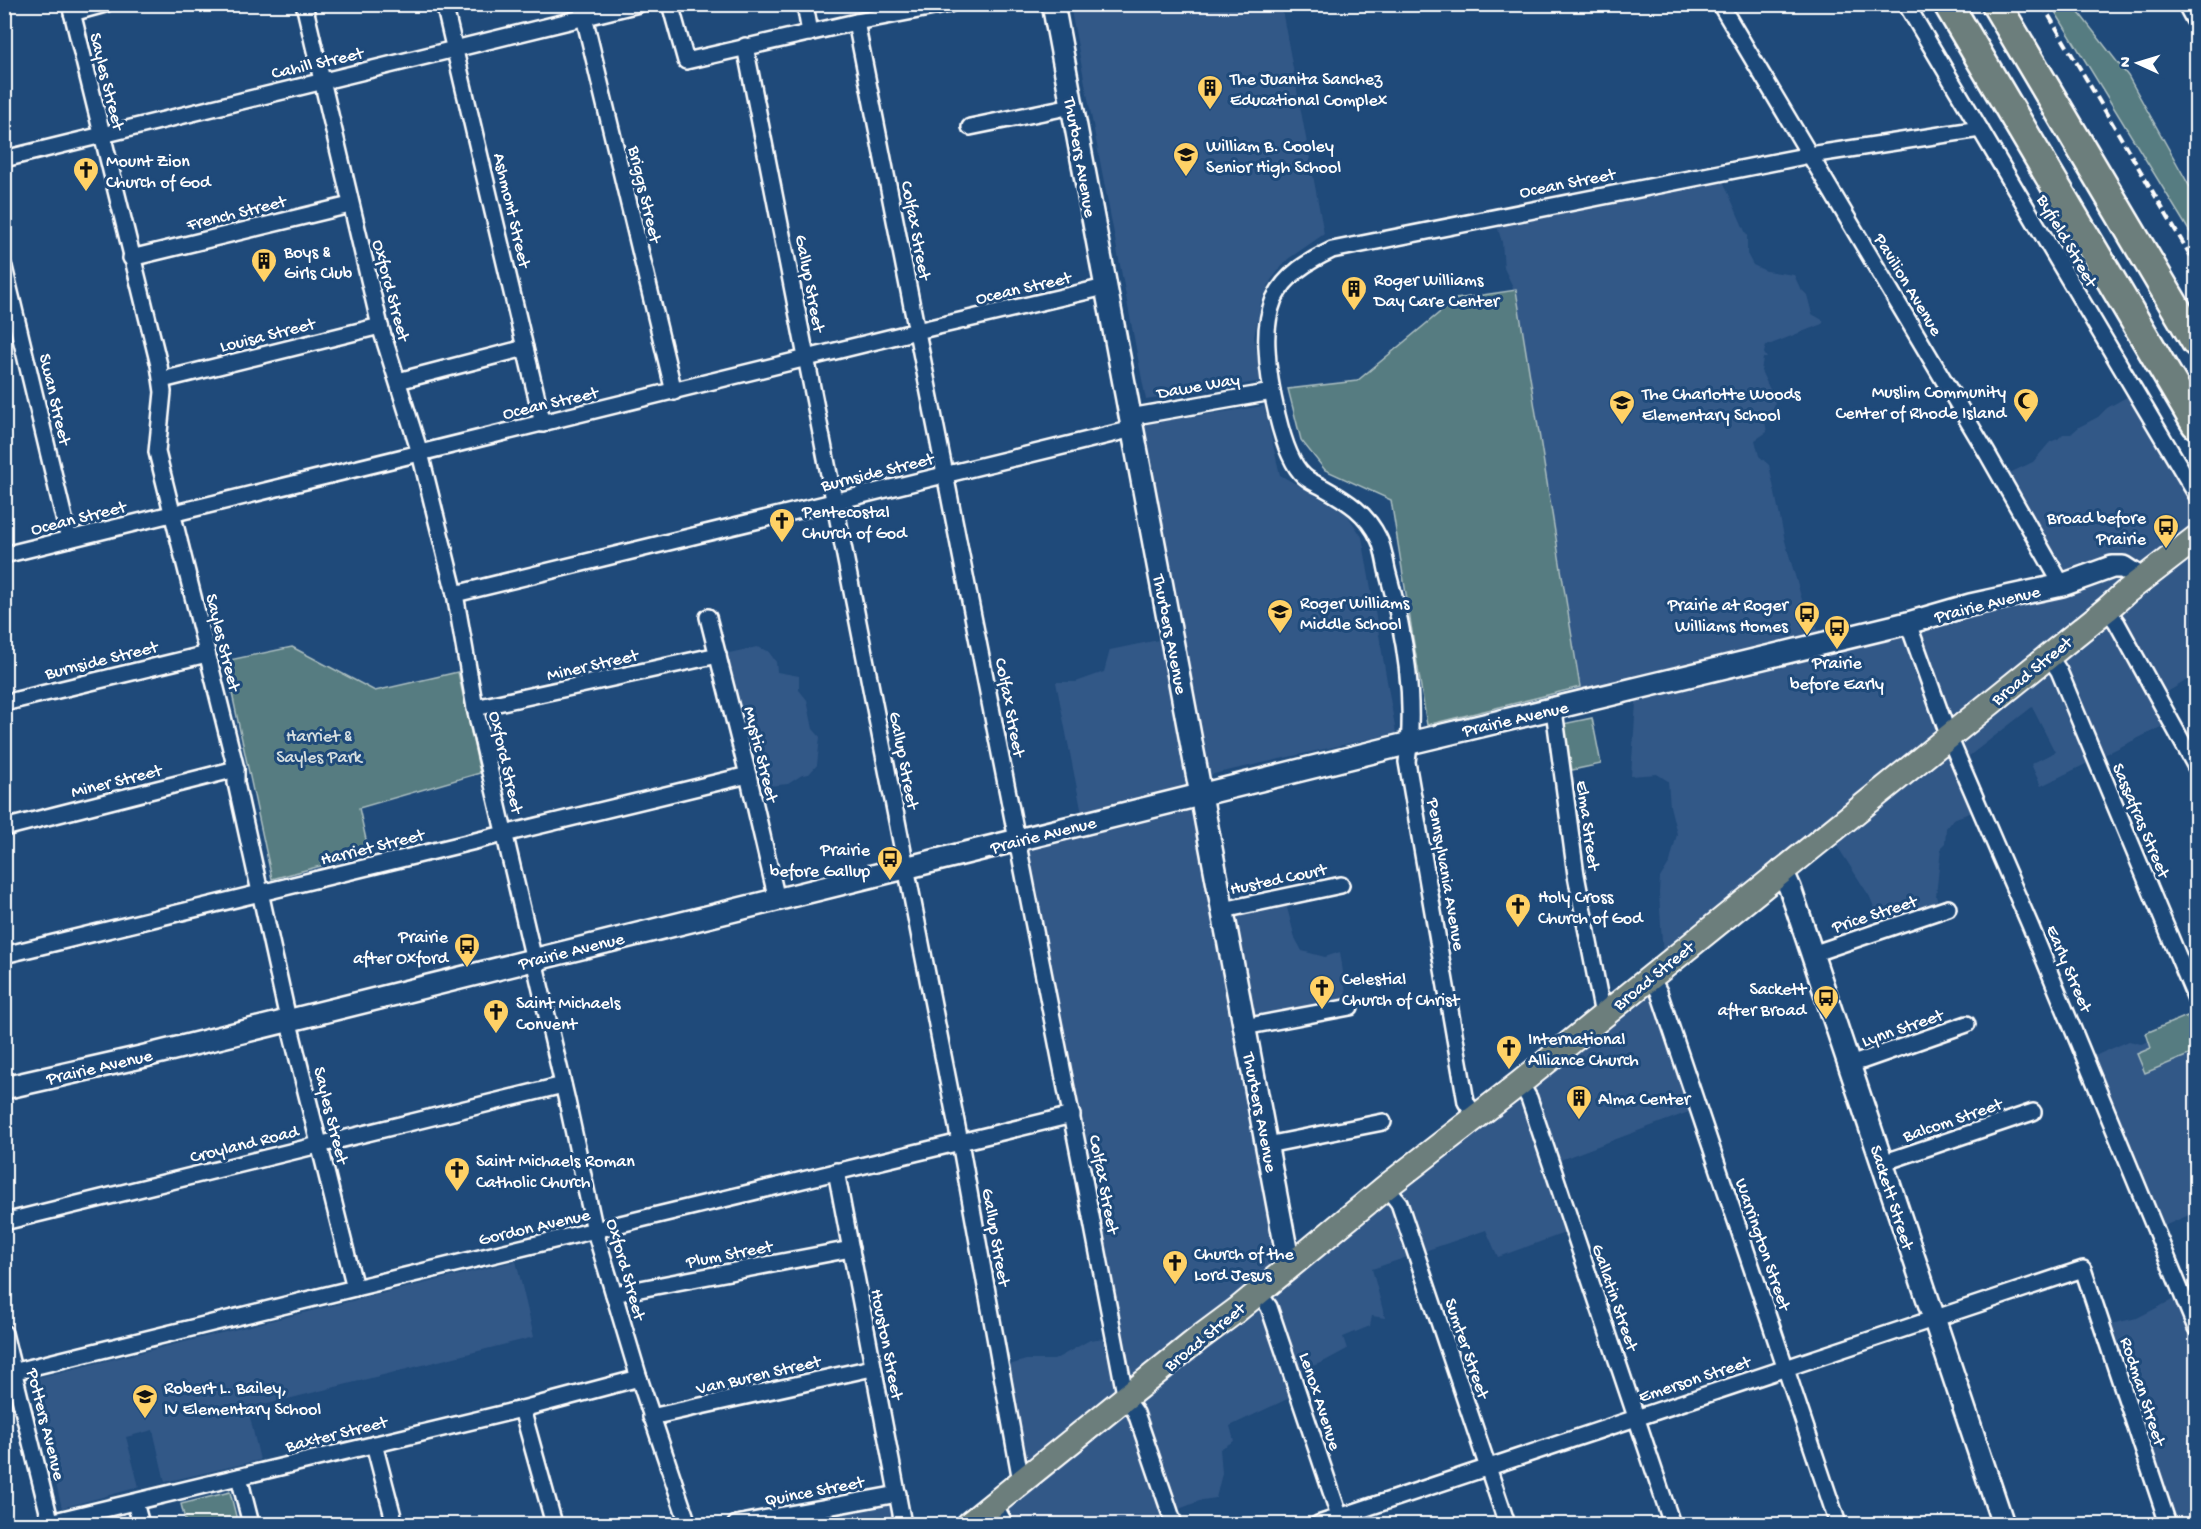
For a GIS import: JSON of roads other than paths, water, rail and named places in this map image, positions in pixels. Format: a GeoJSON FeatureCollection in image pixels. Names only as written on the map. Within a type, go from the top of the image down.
{"type":"FeatureCollection","features":[{"type":"Feature","properties":{"kind":"highway"},"geometry":{"type":"LineString","coordinates":[[1948,4],[2196,424]]}},
{"type":"Feature","properties":{"kind":"highway"},"geometry":{"type":"LineString","coordinates":[[1996,4],[2196,342]]}},
{"type":"Feature","properties":{"kind":"main road","name":"Broad Street"},"geometry":{"type":"LineString","coordinates":[[969,1524],[999,1514],[1021,1481],[1126,1399],[1386,1187],[1520,1083],[2196,538]]}},
{"type":"Feature","properties":{"kind":"street"},"geometry":{"type":"LineString","coordinates":[[71,9],[105,4]]}},
{"type":"Feature","properties":{"kind":"street","name":"Oxford Street"},"geometry":{"type":"LineString","coordinates":[[304,4],[380,326],[420,453],[455,594],[475,708],[595,1231],[651,1417],[688,1524]]}},
{"type":"Feature","properties":{"kind":"street","name":"Ashmont Street"},"geometry":{"type":"LineString","coordinates":[[444,4],[543,424]]}},
{"type":"Feature","properties":{"kind":"street","name":"Cahill Street"},"geometry":{"type":"LineString","coordinates":[[4,159],[455,50],[583,11],[639,4]]}},
{"type":"Feature","properties":{"kind":"street"},"geometry":{"type":"LineString","coordinates":[[670,4],[686,61],[856,22],[950,4]]}},
{"type":"Feature","properties":{"kind":"street"},"geometry":{"type":"LineString","coordinates":[[805,4],[810,33]]}},
{"type":"Feature","properties":{"kind":"street","name":"Thurbers Avenue"},"geometry":{"type":"LineString","coordinates":[[1053,4],[1286,1249],[1293,1263]]}},
{"type":"Feature","properties":{"kind":"street","name":"Pavilion Avenue"},"geometry":{"type":"LineString","coordinates":[[1720,4],[2072,582]]}},
{"type":"Feature","properties":{"kind":"street","name":"Byfield Street"},"geometry":{"type":"LineString","coordinates":[[1906,4],[2196,494]]}},
{"type":"Feature","properties":{"kind":"street"},"geometry":{"type":"LineString","coordinates":[[2189,4],[2196,17]]}},
{"type":"Feature","properties":{"kind":"street","name":"Sayles Street"},"geometry":{"type":"LineString","coordinates":[[71,9],[162,380],[158,452],[171,514],[236,769],[236,783],[288,1019],[355,1288]]}},
{"type":"Feature","properties":{"kind":"street","name":"Briggs Street"},"geometry":{"type":"LineString","coordinates":[[583,11],[674,393]]}},
{"type":"Feature","properties":{"kind":"street","name":"Colfax Street"},"geometry":{"type":"LineString","coordinates":[[856,22],[1126,1399],[1136,1413],[1174,1524]]}},
{"type":"Feature","properties":{"kind":"street","name":"Gallup Street"},"geometry":{"type":"LineString","coordinates":[[745,46],[960,1142],[1021,1481]]}},
{"type":"Feature","properties":{"kind":"street"},"geometry":{"type":"LineString","coordinates":[[970,127],[1072,106]]}},
{"type":"Feature","properties":{"kind":"street","name":"Ocean Street"},"geometry":{"type":"LineString","coordinates":[[1410,743],[1410,683],[1394,594],[1379,539],[1364,513],[1304,477],[1291,459],[1272,392],[1266,348],[1268,321],[1275,298],[1287,279],[1306,263],[1332,250],[1810,155],[1980,129]]}},
{"type":"Feature","properties":{"kind":"street","name":"French Street"},"geometry":{"type":"LineString","coordinates":[[131,258],[350,205]]}},
{"type":"Feature","properties":{"kind":"street","name":"Swan Street"},"geometry":{"type":"LineString","coordinates":[[4,267],[69,539]]}},
{"type":"Feature","properties":{"kind":"street","name":"Ocean Street"},"geometry":{"type":"LineString","coordinates":[[4,555],[1105,287]]}},
{"type":"Feature","properties":{"kind":"street","name":"Louisa Street"},"geometry":{"type":"LineString","coordinates":[[162,380],[380,326]]}},
{"type":"Feature","properties":{"kind":"street"},"geometry":{"type":"LineString","coordinates":[[399,381],[525,348]]}},
{"type":"Feature","properties":{"kind":"street","name":"Dawe Way"},"geometry":{"type":"LineString","coordinates":[[1131,423],[1272,392]]}},
{"type":"Feature","properties":{"kind":"street","name":"Burnside Street"},"geometry":{"type":"LineString","coordinates":[[455,594],[945,475],[1131,423]]}},
{"type":"Feature","properties":{"kind":"street","name":"Prairie Avenue"},"geometry":{"type":"LineString","coordinates":[[4,1088],[141,1057],[1410,743],[1554,710],[1908,623],[1970,605],[2072,582],[2134,586]]}},
{"type":"Feature","properties":{"kind":"street"},"geometry":{"type":"LineString","coordinates":[[2108,609],[2118,623],[2196,767]]}},
{"type":"Feature","properties":{"kind":"street","name":"Mystic Street"},"geometry":{"type":"LineString","coordinates":[[708,617],[777,900]]}},
{"type":"Feature","properties":{"kind":"street","name":"Early Street"},"geometry":{"type":"LineString","coordinates":[[1908,623],[1948,737],[2039,947],[2196,1328]]}},
{"type":"Feature","properties":{"kind":"street","name":"Burnside Street"},"geometry":{"type":"LineString","coordinates":[[4,703],[207,654]]}},
{"type":"Feature","properties":{"kind":"street","name":"Miner Street"},"geometry":{"type":"LineString","coordinates":[[475,708],[718,655]]}},
{"type":"Feature","properties":{"kind":"street","name":"Sassafras Street"},"geometry":{"type":"LineString","coordinates":[[2049,656],[2059,671],[2196,999]]}},
{"type":"Feature","properties":{"kind":"street","name":"Elma Street"},"geometry":{"type":"LineString","coordinates":[[1554,710],[1576,875],[1602,1015]]}},
{"type":"Feature","properties":{"kind":"street","name":"Pennsylvania Avenue"},"geometry":{"type":"LineString","coordinates":[[1410,743],[1407,762],[1466,1102],[1476,1116]]}},
{"type":"Feature","properties":{"kind":"street","name":"Miner Street"},"geometry":{"type":"LineString","coordinates":[[4,828],[236,769]]}},
{"type":"Feature","properties":{"kind":"street","name":"Harriet Street"},"geometry":{"type":"LineString","coordinates":[[4,955],[748,775]]}},
{"type":"Feature","properties":{"kind":"street","name":"Sackett Street"},"geometry":{"type":"LineString","coordinates":[[1782,870],[1850,1065],[2003,1524]]}},
{"type":"Feature","properties":{"kind":"street","name":"Husted Court"},"geometry":{"type":"LineString","coordinates":[[1223,910],[1341,885]]}},
{"type":"Feature","properties":{"kind":"street","name":"Price Street"},"geometry":{"type":"LineString","coordinates":[[1812,954],[1948,908]]}},
{"type":"Feature","properties":{"kind":"street","name":"Warrington Street"},"geometry":{"type":"LineString","coordinates":[[1651,977],[1659,992],[1838,1524]]}},
{"type":"Feature","properties":{"kind":"street"},"geometry":{"type":"LineString","coordinates":[[1244,1027],[1350,1007]]}},
{"type":"Feature","properties":{"kind":"street","name":"Lynn Street"},"geometry":{"type":"LineString","coordinates":[[1850,1065],[1967,1024]]}},
{"type":"Feature","properties":{"kind":"street","name":"Gallatin Street"},"geometry":{"type":"LineString","coordinates":[[1520,1083],[1529,1098],[1672,1524]]}},
{"type":"Feature","properties":{"kind":"street","name":"Croyland Road"},"geometry":{"type":"LineString","coordinates":[[4,1222],[562,1085]]}},
{"type":"Feature","properties":{"kind":"street","name":"Balcom Street"},"geometry":{"type":"LineString","coordinates":[[1882,1163],[2033,1112]]}},
{"type":"Feature","properties":{"kind":"street","name":"Gordon Avenue"},"geometry":{"type":"LineString","coordinates":[[9,1373],[1072,1115]]}},
{"type":"Feature","properties":{"kind":"street"},"geometry":{"type":"LineString","coordinates":[[1267,1146],[1383,1122]]}},
{"type":"Feature","properties":{"kind":"street","name":"Houston Street"},"geometry":{"type":"LineString","coordinates":[[836,1171],[903,1524]]}},
{"type":"Feature","properties":{"kind":"street","name":"Sumter Street"},"geometry":{"type":"LineString","coordinates":[[1386,1187],[1399,1203],[1507,1524]]}},
{"type":"Feature","properties":{"kind":"street","name":"Plum Street"},"geometry":{"type":"LineString","coordinates":[[614,1294],[851,1249]]}},
{"type":"Feature","properties":{"kind":"street","name":"Emerson Street"},"geometry":{"type":"LineString","coordinates":[[1318,1524],[1340,1521],[1488,1468],[2083,1269]]}},
{"type":"Feature","properties":{"kind":"street","name":"Rodman Street"},"geometry":{"type":"LineString","coordinates":[[2083,1269],[2168,1524]]}},
{"type":"Feature","properties":{"kind":"street","name":"Lenox Avenue"},"geometry":{"type":"LineString","coordinates":[[1258,1292],[1269,1307],[1340,1521]]}},
{"type":"Feature","properties":{"kind":"street","name":"Potters Avenue"},"geometry":{"type":"LineString","coordinates":[[4,1333],[9,1373],[48,1524]]}},
{"type":"Feature","properties":{"kind":"street","name":"Van Buren Street"},"geometry":{"type":"LineString","coordinates":[[651,1417],[872,1368]]}},
{"type":"Feature","properties":{"kind":"street","name":"Baxter Street"},"geometry":{"type":"LineString","coordinates":[[48,1524],[522,1409],[639,1378]]}},
{"type":"Feature","properties":{"kind":"street"},"geometry":{"type":"LineString","coordinates":[[522,1409],[554,1524]]}},
{"type":"Feature","properties":{"kind":"street"},"geometry":{"type":"LineString","coordinates":[[374,1444],[395,1524]]}},
{"type":"Feature","properties":{"kind":"street"},"geometry":{"type":"LineString","coordinates":[[239,1477],[251,1524]]}},
{"type":"Feature","properties":{"kind":"street","name":"Quince Street"},"geometry":{"type":"LineString","coordinates":[[736,1524],[898,1494]]}},
{"type":"Feature","properties":{"kind":"street"},"geometry":{"type":"LineString","coordinates":[[135,1503],[141,1524]]}},
{"type":"Feature","properties":{"kind":"railway"},"geometry":{"type":"LineString","coordinates":[[2042,4],[2196,265]]}},
{"type":"Feature","properties":{"kind":"place","name":"The Juanita Sanchez Educational Complex"},"geometry":{"type":"Point","coordinates":[1210,111]}},
{"type":"Feature","properties":{"kind":"place","name":"William B. Cooley Senior High School"},"geometry":{"type":"Point","coordinates":[1186,178]}},
{"type":"Feature","properties":{"kind":"place","name":"Mount Zion Church of God"},"geometry":{"type":"Point","coordinates":[86,193]}},
{"type":"Feature","properties":{"kind":"place","name":"Boys & Girls Club"},"geometry":{"type":"Point","coordinates":[264,284]}},
{"type":"Feature","properties":{"kind":"place","name":"Roger Williams Day Care Center"},"geometry":{"type":"Point","coordinates":[1354,312]}},
{"type":"Feature","properties":{"kind":"place","name":"Muslim Community Center of Rhode Island"},"geometry":{"type":"Point","coordinates":[2026,424]}},
{"type":"Feature","properties":{"kind":"place","name":"The Charlotte Woods Elementary School"},"geometry":{"type":"Point","coordinates":[1622,426]}},
{"type":"Feature","properties":{"kind":"place","name":"Pentecostal Church of God"},"geometry":{"type":"Point","coordinates":[782,544]}},
{"type":"Feature","properties":{"kind":"place","name":"Broad before Prairie"},"geometry":{"type":"Point","coordinates":[2166,550]}},
{"type":"Feature","properties":{"kind":"place","name":"Roger Williams Middle School"},"geometry":{"type":"Point","coordinates":[1280,635]}},
{"type":"Feature","properties":{"kind":"place","name":"Prairie at Roger Williams Homes"},"geometry":{"type":"Point","coordinates":[1807,637]}},
{"type":"Feature","properties":{"kind":"place","name":"Prairie before Early"},"geometry":{"type":"Point","coordinates":[1837,651]}},
{"type":"Feature","properties":{"kind":"place","name":"Prairie before Gallup"},"geometry":{"type":"Point","coordinates":[890,882]}},
{"type":"Feature","properties":{"kind":"place","name":"Holy Cross Church of God"},"geometry":{"type":"Point","coordinates":[1518,929]}},
{"type":"Feature","properties":{"kind":"place","name":"Prairie after Oxford"},"geometry":{"type":"Point","coordinates":[467,969]}},
{"type":"Feature","properties":{"kind":"place","name":"Celestial Church of Christ"},"geometry":{"type":"Point","coordinates":[1322,1011]}},
{"type":"Feature","properties":{"kind":"place","name":"Sackett after Broad"},"geometry":{"type":"Point","coordinates":[1826,1021]}},
{"type":"Feature","properties":{"kind":"place","name":"Saint Michaels Convent"},"geometry":{"type":"Point","coordinates":[496,1035]}},
{"type":"Feature","properties":{"kind":"place","name":"International Alliance Church"},"geometry":{"type":"Point","coordinates":[1509,1071]}},
{"type":"Feature","properties":{"kind":"place","name":"Alma Center"},"geometry":{"type":"Point","coordinates":[1579,1121]}},
{"type":"Feature","properties":{"kind":"place","name":"Saint Michaels Roman Catholic Church"},"geometry":{"type":"Point","coordinates":[457,1193]}},
{"type":"Feature","properties":{"kind":"place","name":"Church of the Lord Jesus"},"geometry":{"type":"Point","coordinates":[1175,1286]}},
{"type":"Feature","properties":{"kind":"place","name":"Robert L. Bailey, IV Elementary School"},"geometry":{"type":"Point","coordinates":[145,1420]}},
{"type":"Feature","properties":{"kind":"park label","name":"Harriet & Sayles Park"},"geometry":{"type":"Point","coordinates":[319,745]}}]}
